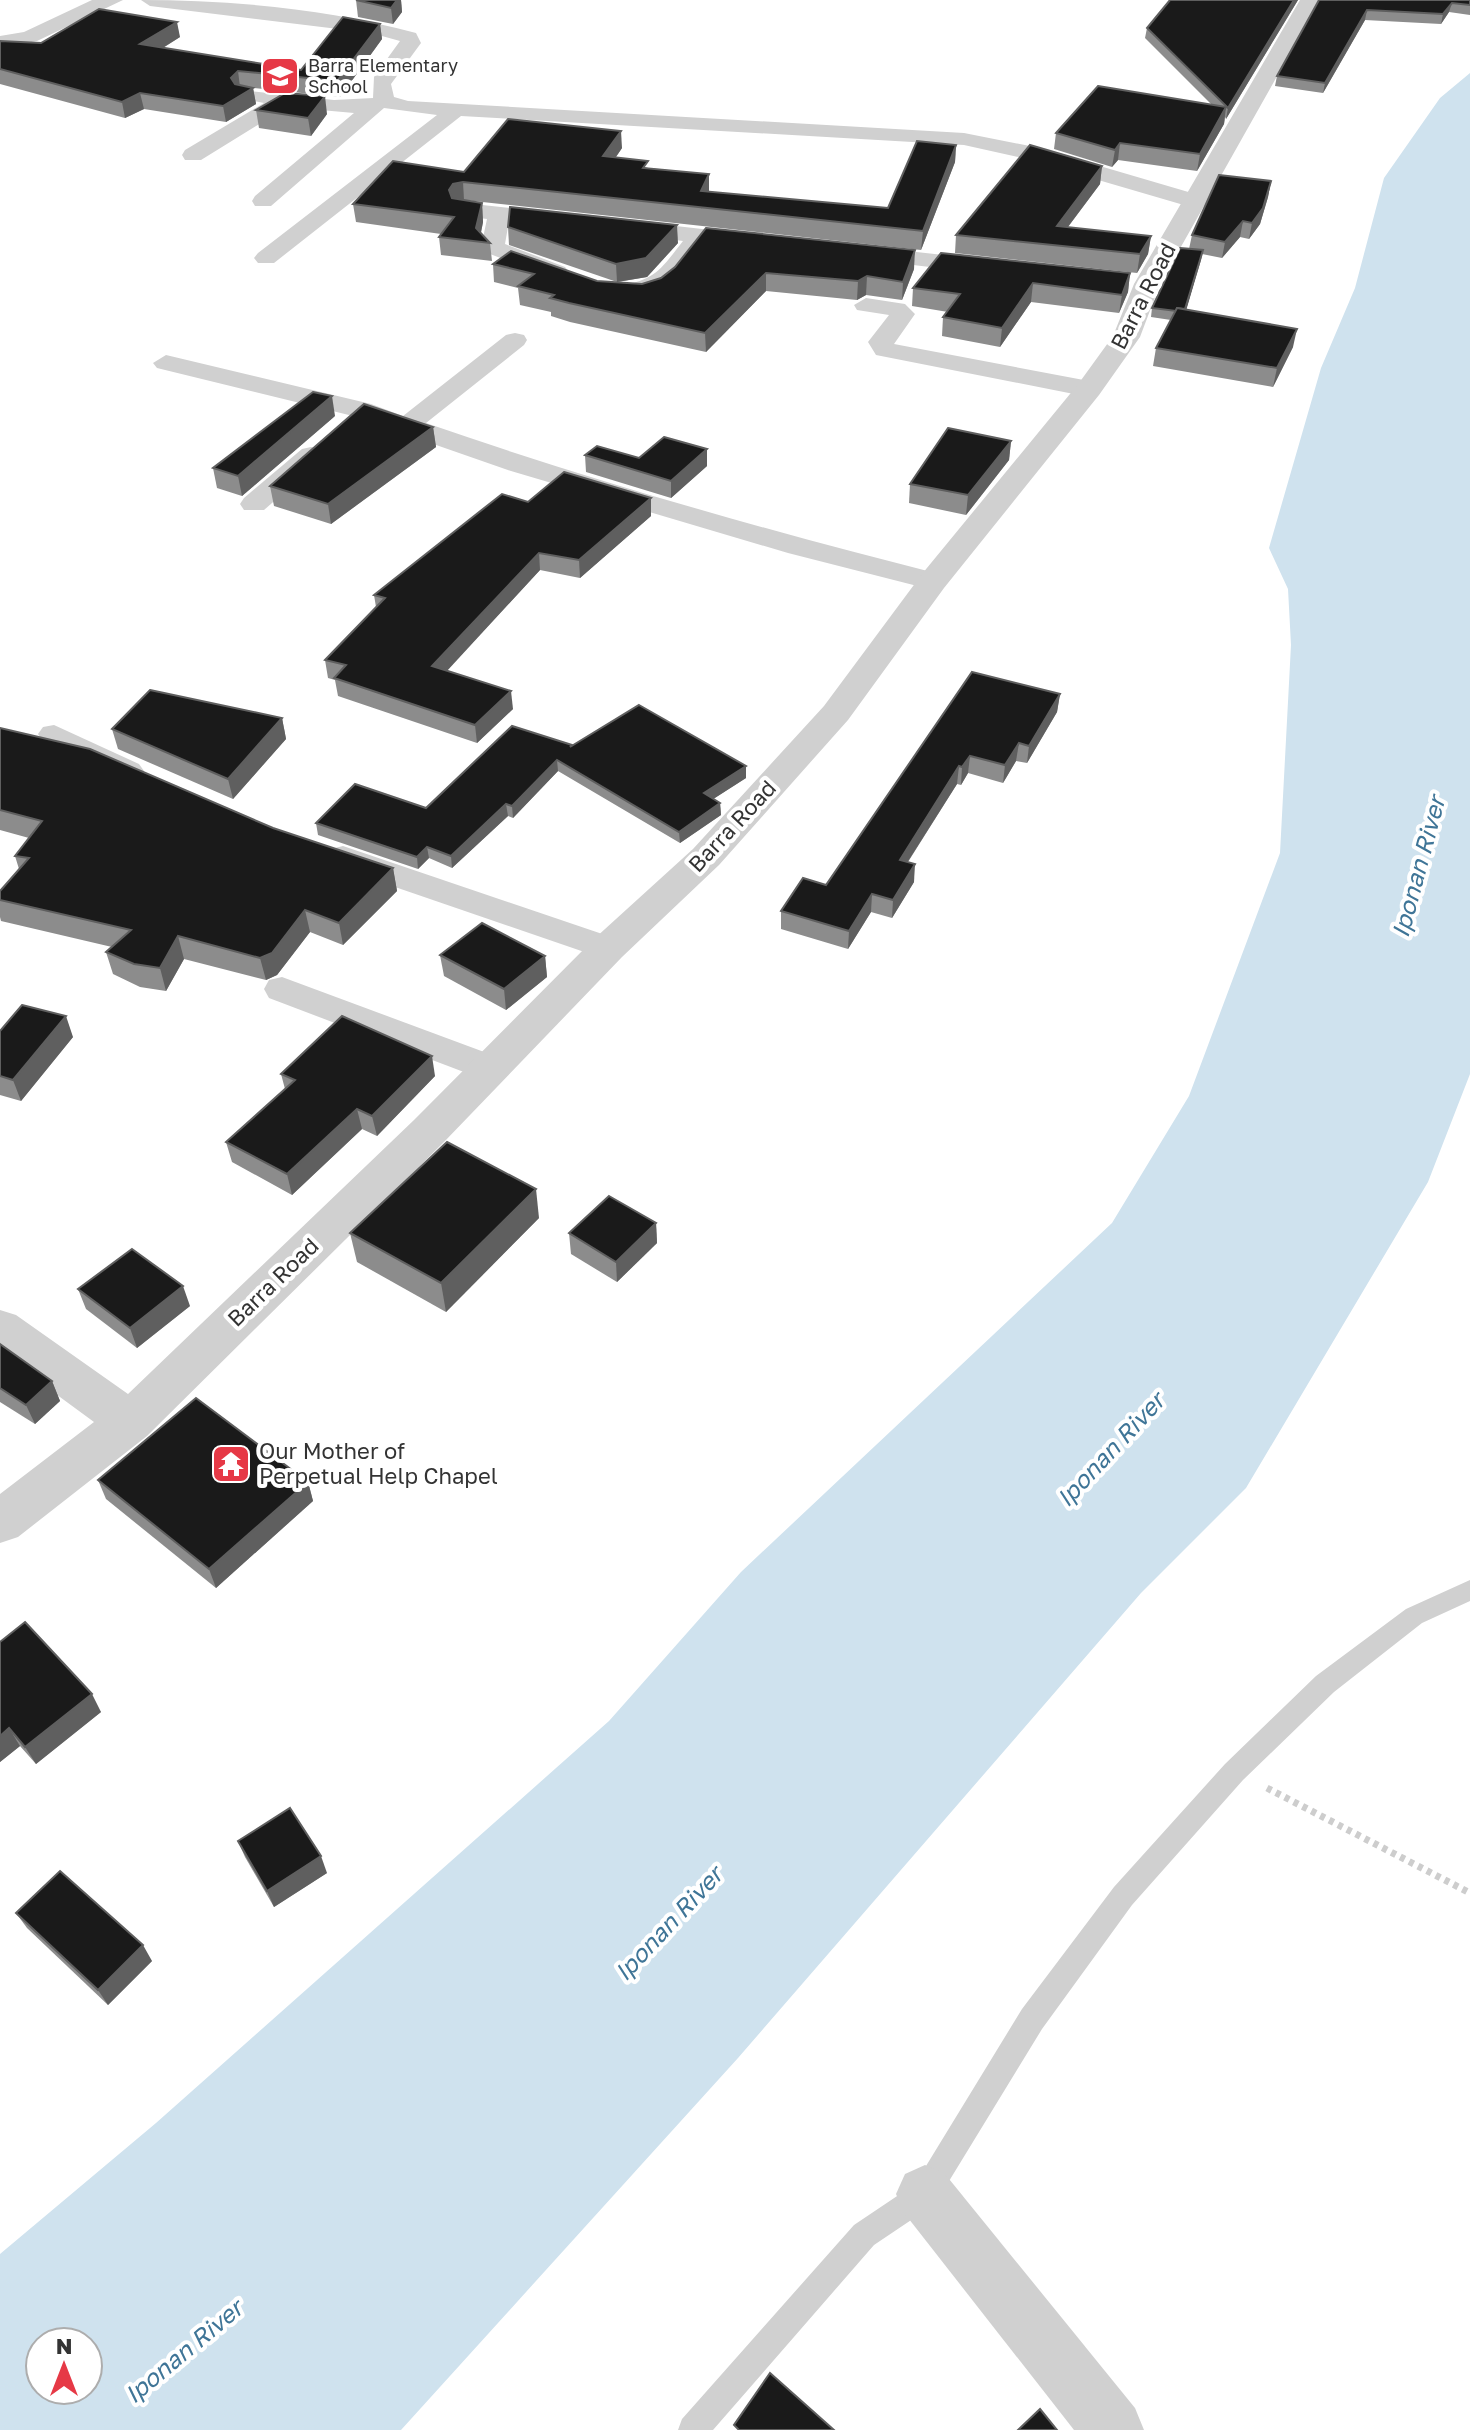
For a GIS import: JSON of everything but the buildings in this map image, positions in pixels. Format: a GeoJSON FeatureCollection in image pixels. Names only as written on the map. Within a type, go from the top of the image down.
{"type":"FeatureCollection","features":[{"type":"Feature","properties":{"kind":"street"},"geometry":{"type":"LineString","coordinates":[[0,42],[21,42],[89,7],[114,0]]}},
{"type":"Feature","properties":{"kind":"street"},"geometry":{"type":"LineString","coordinates":[[151,0],[372,27],[409,37],[411,43],[406,53],[380,79],[380,103]]}},
{"type":"Feature","properties":{"kind":"street","name":"Barra Road"},"geometry":{"type":"LineString","coordinates":[[0,1522],[130,1422],[608,948],[706,857],[836,713],[933,581],[1089,389],[1126,337],[1132,283],[1194,201],[1310,0]]}},
{"type":"Feature","properties":{"kind":"street"},"geometry":{"type":"LineString","coordinates":[[247,94],[455,111],[964,139],[1027,152],[1194,201]]}},
{"type":"Feature","properties":{"kind":"street"},"geometry":{"type":"LineString","coordinates":[[193,155],[285,99]]}},
{"type":"Feature","properties":{"kind":"street"},"geometry":{"type":"LineString","coordinates":[[263,201],[380,103]]}},
{"type":"Feature","properties":{"kind":"street"},"geometry":{"type":"LineString","coordinates":[[266,258],[455,111]]}},
{"type":"Feature","properties":{"kind":"street"},"geometry":{"type":"LineString","coordinates":[[464,210],[776,244]]}},
{"type":"Feature","properties":{"kind":"street"},"geometry":{"type":"LineString","coordinates":[[499,213],[493,247],[498,252],[572,278]]}},
{"type":"Feature","properties":{"kind":"street"},"geometry":{"type":"LineString","coordinates":[[602,288],[645,292],[661,282],[699,235]]}},
{"type":"Feature","properties":{"kind":"street"},"geometry":{"type":"LineString","coordinates":[[838,251],[1008,269]]}},
{"type":"Feature","properties":{"kind":"street"},"geometry":{"type":"LineString","coordinates":[[866,305],[896,309],[903,314],[880,342],[885,350],[1089,389]]}},
{"type":"Feature","properties":{"kind":"street"},"geometry":{"type":"LineString","coordinates":[[409,424],[515,340]]}},
{"type":"Feature","properties":{"kind":"street"},"geometry":{"type":"LineString","coordinates":[[166,363],[362,410],[550,474],[798,547],[933,581]]}},
{"type":"Feature","properties":{"kind":"street"},"geometry":{"type":"LineString","coordinates":[[254,504],[362,410]]}},
{"type":"Feature","properties":{"kind":"street"},"geometry":{"type":"LineString","coordinates":[[54,734],[163,786]]}},
{"type":"Feature","properties":{"kind":"street"},"geometry":{"type":"LineString","coordinates":[[306,845],[608,948]]}},
{"type":"Feature","properties":{"kind":"street"},"geometry":{"type":"LineString","coordinates":[[282,989],[490,1068]]}},
{"type":"Feature","properties":{"kind":"street"},"geometry":{"type":"LineString","coordinates":[[0,1328],[130,1422]]}},
{"type":"Feature","properties":{"kind":"street"},"geometry":{"type":"LineString","coordinates":[[925,2194],[1113,2430]]}},
{"type":"Feature","properties":{"kind":"lane"},"geometry":{"type":"LineString","coordinates":[[693,2430],[864,2235],[925,2194],[1032,2019],[1123,1896],[1234,1772],[1338,1674],[1414,1616],[1470,1590]]}},
{"type":"Feature","properties":{"kind":"path"},"geometry":{"type":"LineString","coordinates":[[1234,1772],[1470,1893]]}},
{"type":"Feature","properties":{"kind":"water","name":"Iponan River"},"geometry":{"type":"Polygon","coordinates":[[[1470,73],[1470,1074],[1428,1182],[1246,1488],[1141,1593],[738,2058],[401,2430],[0,2430],[0,2254],[156,2123],[609,1721],[741,1572],[1112,1223],[1189,1096],[1280,853],[1291,645],[1288,589],[1269,548],[1321,368],[1355,288],[1384,178],[1440,98],[1470,73]]]}},
{"type":"Feature","properties":{"kind":"place","name":"Barra Elementary School"},"geometry":{"type":"Point","coordinates":[280,76]}},
{"type":"Feature","properties":{"kind":"place","name":"Our Mother of Perpetual Help Chapel"},"geometry":{"type":"Point","coordinates":[231,1464]}}]}
